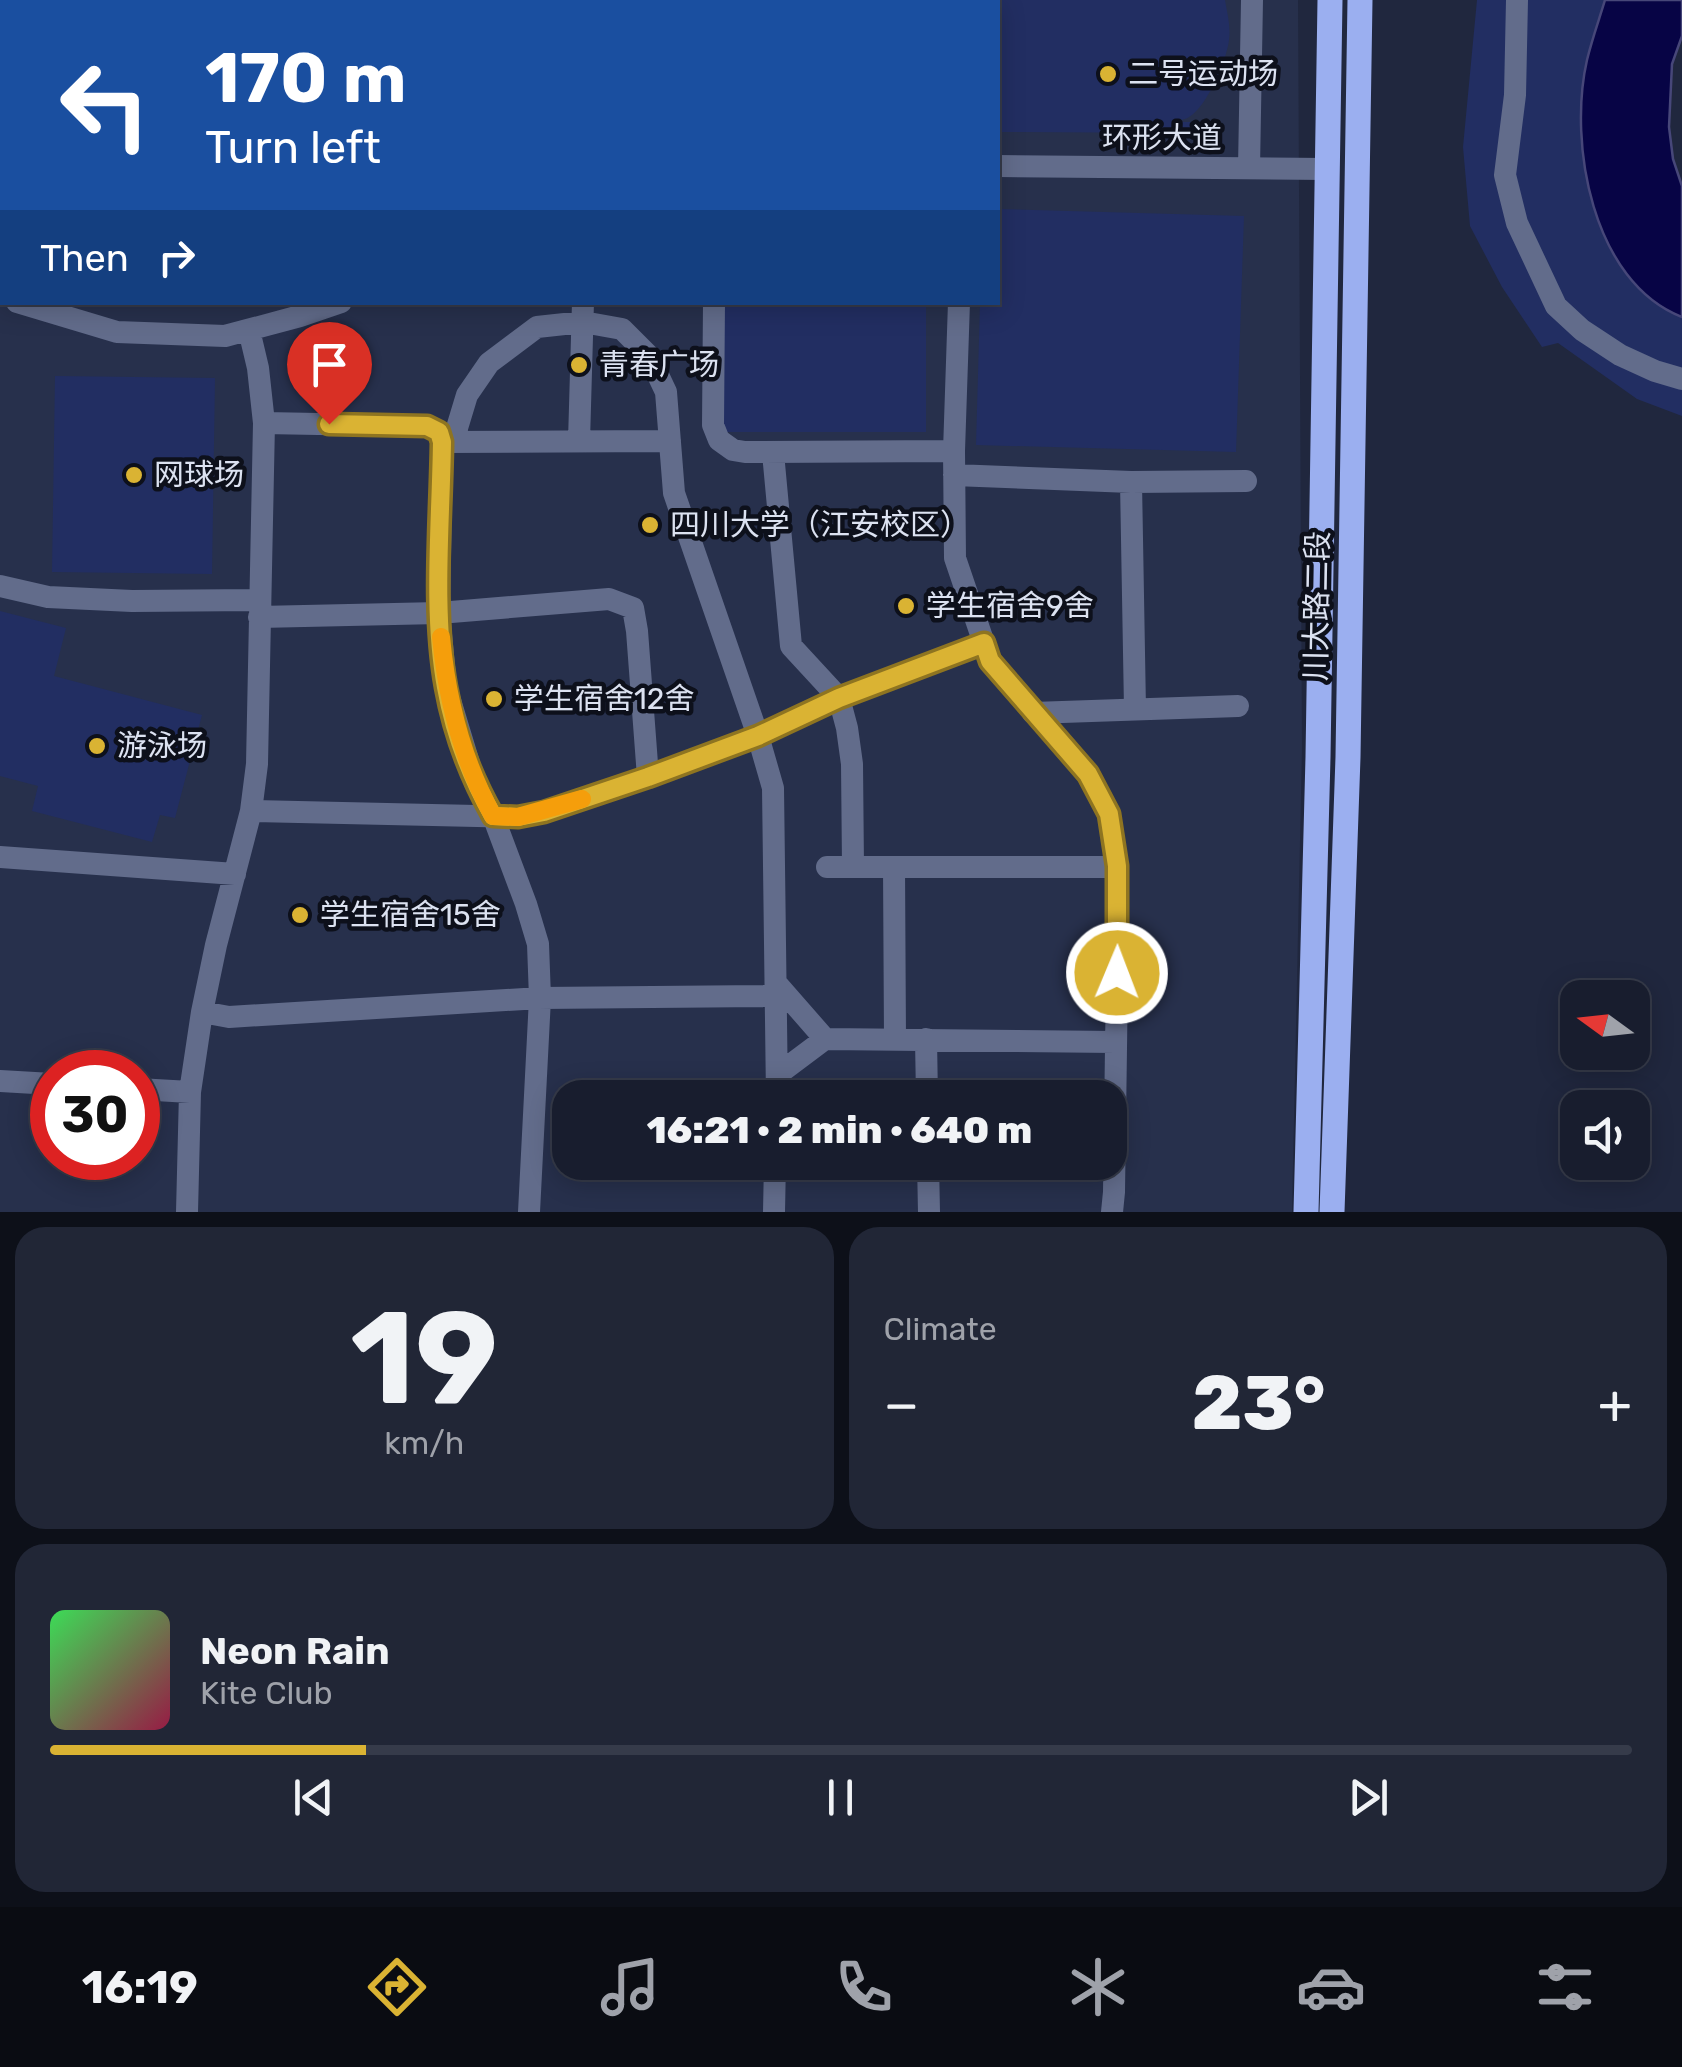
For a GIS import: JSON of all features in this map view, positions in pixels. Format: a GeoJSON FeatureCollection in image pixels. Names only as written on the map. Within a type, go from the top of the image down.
{"type":"FeatureCollection","features":[{"type":"Feature","properties":{"kind":"main road","name":"川大路二段"},"geometry":{"type":"LineString","coordinates":[[1306,1212],[1330,0]]}},
{"type":"Feature","properties":{"kind":"main road","name":"川大路二段"},"geometry":{"type":"LineString","coordinates":[[1332,1212],[1348,757],[1360,0]]}},
{"type":"Feature","properties":{"kind":"street"},"geometry":{"type":"LineString","coordinates":[[1249,168],[1252,0]]}},
{"type":"Feature","properties":{"kind":"street"},"geometry":{"type":"LineString","coordinates":[[1517,0],[1515,94],[1505,176],[1517,223],[1556,306],[1582,330],[1620,354],[1682,379]]}},
{"type":"Feature","properties":{"kind":"street","name":"环形大道"},"geometry":{"type":"LineString","coordinates":[[1000,166],[1326,169]]}},
{"type":"Feature","properties":{"kind":"street"},"geometry":{"type":"LineString","coordinates":[[27,305],[117,332],[225,336],[332,305]]}},
{"type":"Feature","properties":{"kind":"street"},"geometry":{"type":"LineString","coordinates":[[714,305],[713,425],[719,440],[734,450],[954,451]]}},
{"type":"Feature","properties":{"kind":"street"},"geometry":{"type":"LineString","coordinates":[[959,305],[955,558],[990,661],[1088,774],[1109,814],[1117,866],[1112,1212]]}},
{"type":"Feature","properties":{"kind":"street"},"geometry":{"type":"LineString","coordinates":[[579,442],[583,312]]}},
{"type":"Feature","properties":{"kind":"street"},"geometry":{"type":"LineString","coordinates":[[529,1212],[540,998],[538,944],[493,816],[475,784],[446,687],[440,612],[449,442],[467,395],[489,363],[537,328],[583,312],[622,329],[649,356],[666,392],[674,494],[773,788],[777,1080]]}},
{"type":"Feature","properties":{"kind":"street"},"geometry":{"type":"LineString","coordinates":[[186,1212],[190,1092],[202,1012],[252,811],[260,720],[264,423],[249,330]]}},
{"type":"Feature","properties":{"kind":"street"},"geometry":{"type":"LineString","coordinates":[[264,423],[427,426],[449,442],[670,441]]}},
{"type":"Feature","properties":{"kind":"street"},"geometry":{"type":"LineString","coordinates":[[773,453],[791,646],[839,698],[847,728],[852,764],[853,867]]}},
{"type":"Feature","properties":{"kind":"street"},"geometry":{"type":"LineString","coordinates":[[954,476],[1246,481]]}},
{"type":"Feature","properties":{"kind":"street"},"geometry":{"type":"LineString","coordinates":[[1131,482],[1136,709]]}},
{"type":"Feature","properties":{"kind":"street"},"geometry":{"type":"LineString","coordinates":[[0,586],[48,597],[259,609],[440,612],[610,599],[633,608],[648,777]]}},
{"type":"Feature","properties":{"kind":"street"},"geometry":{"type":"LineString","coordinates":[[252,811],[518,817],[544,812],[758,736],[839,698],[984,643]]}},
{"type":"Feature","properties":{"kind":"street"},"geometry":{"type":"LineString","coordinates":[[1033,713],[1238,706]]}},
{"type":"Feature","properties":{"kind":"street"},"geometry":{"type":"LineString","coordinates":[[0,857],[235,874]]}},
{"type":"Feature","properties":{"kind":"street"},"geometry":{"type":"LineString","coordinates":[[827,867],[1117,866]]}},
{"type":"Feature","properties":{"kind":"street"},"geometry":{"type":"LineString","coordinates":[[894,867],[895,1040]]}},
{"type":"Feature","properties":{"kind":"street"},"geometry":{"type":"LineString","coordinates":[[202,1012],[230,1016],[776,989],[825,1038],[1116,1042]]}},
{"type":"Feature","properties":{"kind":"street"},"geometry":{"type":"LineString","coordinates":[[783,1080],[825,1038]]}},
{"type":"Feature","properties":{"kind":"street"},"geometry":{"type":"LineString","coordinates":[[926,1039],[927,1080]]}},
{"type":"Feature","properties":{"kind":"street"},"geometry":{"type":"LineString","coordinates":[[0,1081],[30,1083]]}},
{"type":"Feature","properties":{"kind":"street"},"geometry":{"type":"LineString","coordinates":[[160,1090],[190,1092]]}},
{"type":"Feature","properties":{"kind":"street"},"geometry":{"type":"LineString","coordinates":[[774,1212],[775,1180]]}},
{"type":"Feature","properties":{"kind":"street"},"geometry":{"type":"LineString","coordinates":[[928,1180],[928,1212]]}},
{"type":"Feature","properties":{"kind":"shaded area","name":"四川大学（江安校区）"},"geometry":{"type":"Polygon","coordinates":[[[1000,0],[1298,0],[1302,748],[1292,1212],[0,1212],[0,305],[1000,305],[1000,0]]]}},
{"type":"Feature","properties":{"kind":"shaded area","name":"二号运动场"},"geometry":{"type":"Polygon","coordinates":[[[1000,0],[1225,0],[1229,40],[1220,70],[1196,112],[1174,122],[1194,122],[1192,133],[1000,132],[1000,0]]]}},
{"type":"Feature","properties":{"kind":"shaded area"},"geometry":{"type":"Polygon","coordinates":[[[1477,0],[1605,0],[1587,61],[1581,116],[1638,288],[1682,317],[1682,416],[1637,399],[1558,343],[1542,347],[1502,287],[1470,226],[1463,147],[1477,0]]]}},
{"type":"Feature","properties":{"kind":"shaded area"},"geometry":{"type":"Polygon","coordinates":[[[1605,0],[1682,0],[1682,36],[1672,64],[1669,127],[1682,186],[1682,317],[1651,299],[1627,274],[1607,242],[1585,169],[1582,93],[1587,60],[1605,0]]]}},
{"type":"Feature","properties":{"kind":"shaded area"},"geometry":{"type":"Polygon","coordinates":[[[1000,209],[1244,216],[1236,452],[976,445],[980,305],[1000,305],[1000,209]]]}},
{"type":"Feature","properties":{"kind":"shaded area"},"geometry":{"type":"Polygon","coordinates":[[[722,305],[926,305],[926,432],[722,432],[722,305]]]}},
{"type":"Feature","properties":{"kind":"shaded area","name":"网球场"},"geometry":{"type":"Polygon","coordinates":[[[55,376],[215,378],[212,574],[52,572],[55,376]]]}},
{"type":"Feature","properties":{"kind":"shaded area","name":"游泳场"},"geometry":{"type":"Polygon","coordinates":[[[0,611],[66,628],[54,676],[202,715],[175,818],[160,815],[152,842],[32,811],[38,786],[0,776],[0,611]]]}},
{"type":"Feature","properties":{"kind":"slow traffic"},"geometry":{"type":"LineString","coordinates":[[441,637],[446,687],[459,734],[475,784],[493,816],[518,817],[582,799]]}},
{"type":"Feature","properties":{"kind":"place","name":"二号运动场"},"geometry":{"type":"Point","coordinates":[1108,74]}},
{"type":"Feature","properties":{"kind":"place","name":"青春广场"},"geometry":{"type":"Point","coordinates":[579,365]}},
{"type":"Feature","properties":{"kind":"place","name":"网球场"},"geometry":{"type":"Point","coordinates":[134,475]}},
{"type":"Feature","properties":{"kind":"place","name":"四川大学（江安校区）"},"geometry":{"type":"Point","coordinates":[650,525]}},
{"type":"Feature","properties":{"kind":"place","name":"学生宿舍9舍"},"geometry":{"type":"Point","coordinates":[906,606]}},
{"type":"Feature","properties":{"kind":"place","name":"学生宿舍12舍"},"geometry":{"type":"Point","coordinates":[494,699]}},
{"type":"Feature","properties":{"kind":"place","name":"游泳场"},"geometry":{"type":"Point","coordinates":[97,746]}},
{"type":"Feature","properties":{"kind":"place","name":"学生宿舍15舍"},"geometry":{"type":"Point","coordinates":[300,915]}},
{"type":"Feature","properties":{"kind":"route"},"geometry":{"type":"LineString","coordinates":[[329,424],[427,426],[439,432],[440,612],[446,687],[475,784],[493,816],[544,812],[648,777],[984,643],[990,661],[1088,774],[1109,814],[1117,866],[1117,973]]}}]}
